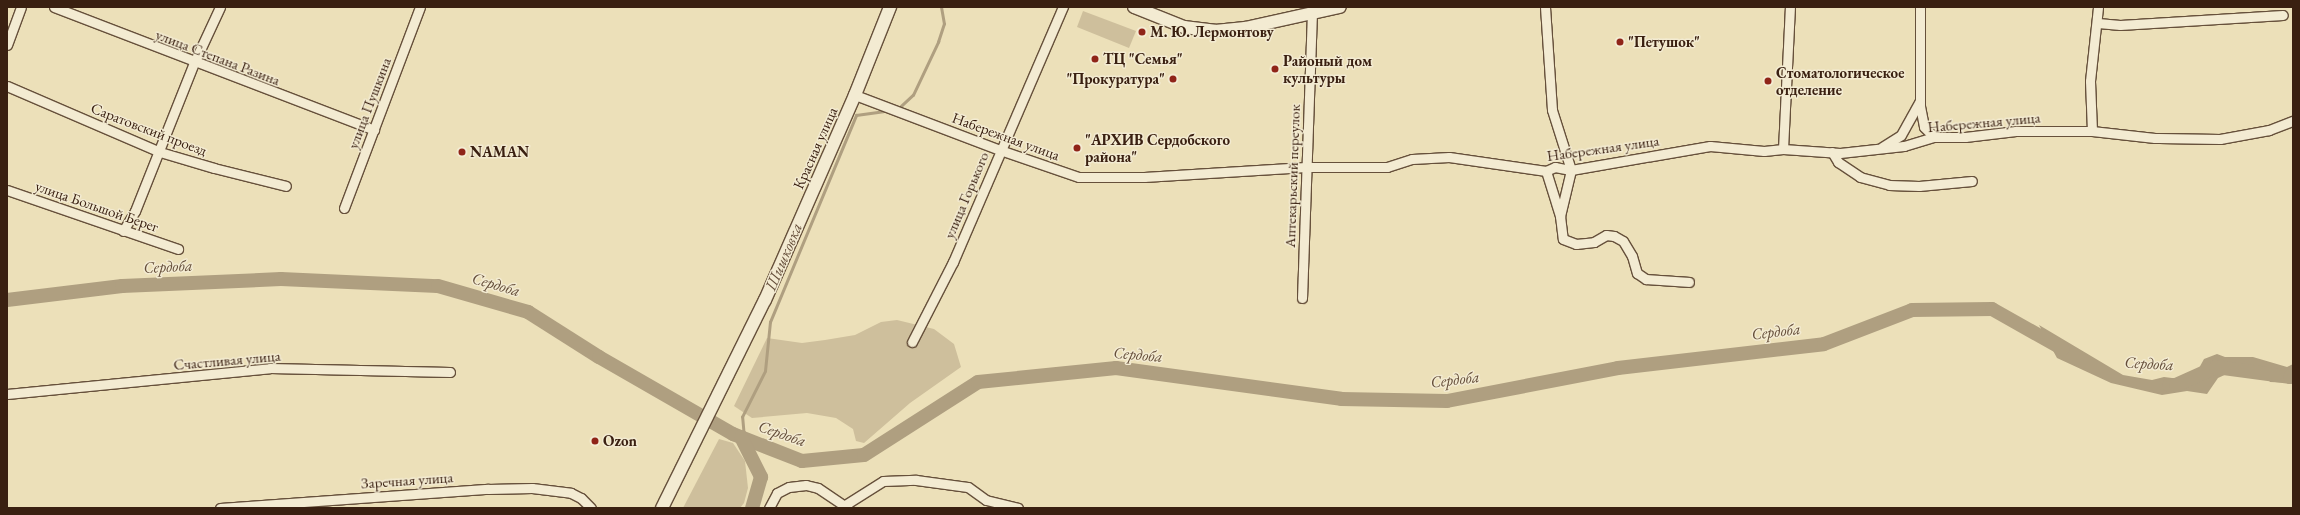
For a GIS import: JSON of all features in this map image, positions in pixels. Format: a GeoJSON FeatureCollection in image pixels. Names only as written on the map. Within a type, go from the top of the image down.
{"type":"FeatureCollection","features":[{"type":"Feature","properties":{"kind":"street"},"geometry":{"type":"LineString","coordinates":[[7,45],[21,7]]}},
{"type":"Feature","properties":{"kind":"street","name":"улица Степана Разина"},"geometry":{"type":"LineString","coordinates":[[54,7],[194,63],[374,130]]}},
{"type":"Feature","properties":{"kind":"street"},"geometry":{"type":"LineString","coordinates":[[123,231],[136,211],[194,63],[220,7]]}},
{"type":"Feature","properties":{"kind":"street","name":"улица Пушкина"},"geometry":{"type":"LineString","coordinates":[[344,208],[420,7]]}},
{"type":"Feature","properties":{"kind":"street","name":"Красная улица"},"geometry":{"type":"LineString","coordinates":[[662,508],[765,300],[855,95],[890,7]]}},
{"type":"Feature","properties":{"kind":"street","name":"улица Горького"},"geometry":{"type":"LineString","coordinates":[[912,342],[953,262],[1000,150],[1063,7]]}},
{"type":"Feature","properties":{"kind":"street"},"geometry":{"type":"LineString","coordinates":[[1134,7],[1184,27],[1215,31],[1312,10],[1340,7]]}},
{"type":"Feature","properties":{"kind":"street"},"geometry":{"type":"LineString","coordinates":[[1545,7],[1552,110],[1571,170],[1560,216]]}},
{"type":"Feature","properties":{"kind":"street"},"geometry":{"type":"LineString","coordinates":[[1783,149],[1790,7]]}},
{"type":"Feature","properties":{"kind":"street"},"geometry":{"type":"LineString","coordinates":[[1920,7],[1920,98],[1924,127],[1934,137]]}},
{"type":"Feature","properties":{"kind":"street"},"geometry":{"type":"LineString","coordinates":[[2092,131],[2090,81],[2098,23],[2098,7]]}},
{"type":"Feature","properties":{"kind":"street","name":"Аптекарьский переулок"},"geometry":{"type":"LineString","coordinates":[[1302,298],[1312,10]]}},
{"type":"Feature","properties":{"kind":"street"},"geometry":{"type":"LineString","coordinates":[[2098,23],[2120,25],[2283,15]]}},
{"type":"Feature","properties":{"kind":"street","name":"Саратовский проезд"},"geometry":{"type":"LineString","coordinates":[[7,86],[160,152],[214,168],[286,186]]}},
{"type":"Feature","properties":{"kind":"street","name":"Набережная улица"},"geometry":{"type":"LineString","coordinates":[[855,95],[1000,150],[1079,177],[1144,177],[1306,167],[1387,167],[1412,159],[1449,157],[1546,171],[1555,167],[1571,170],[1710,146],[1764,151],[1783,149],[1832,152],[1904,146],[1934,137],[1965,137],[2016,131],[2092,131],[2155,138],[2220,139],[2269,130],[2293,121]]}},
{"type":"Feature","properties":{"kind":"street"},"geometry":{"type":"LineString","coordinates":[[1879,149],[1901,135],[1917,109],[1920,98]]}},
{"type":"Feature","properties":{"kind":"street"},"geometry":{"type":"LineString","coordinates":[[1832,152],[1838,162],[1860,177],[1889,185],[1920,186],[1972,181]]}},
{"type":"Feature","properties":{"kind":"street"},"geometry":{"type":"LineString","coordinates":[[1546,171],[1560,216],[1563,239],[1576,244],[1594,242],[1606,236],[1614,236],[1623,241],[1632,256],[1636,273],[1646,279],[1689,282]]}},
{"type":"Feature","properties":{"kind":"street","name":"улица Большой Берег"},"geometry":{"type":"LineString","coordinates":[[7,190],[178,249]]}},
{"type":"Feature","properties":{"kind":"street","name":"Счастливая улица"},"geometry":{"type":"LineString","coordinates":[[7,394],[270,368],[450,372]]}},
{"type":"Feature","properties":{"kind":"street"},"geometry":{"type":"LineString","coordinates":[[769,508],[777,493],[789,487],[806,486],[818,488],[846,507],[883,481],[909,480],[950,483],[968,487],[986,500],[1018,508]]}},
{"type":"Feature","properties":{"kind":"street","name":"Заречная улица"},"geometry":{"type":"LineString","coordinates":[[220,508],[488,489],[532,488],[571,493],[581,498],[591,508]]}},
{"type":"Feature","properties":{"kind":"shaded area"},"geometry":{"type":"Polygon","coordinates":[[[1083,11],[1136,31],[1129,48],[1077,27],[1083,11]]]}},
{"type":"Feature","properties":{"kind":"shaded area"},"geometry":{"type":"Polygon","coordinates":[[[897,320],[934,329],[954,344],[961,367],[910,403],[864,443],[856,441],[853,429],[836,418],[807,413],[752,418],[734,406],[767,338],[802,343],[825,340],[855,335],[881,322],[897,320]]]}},
{"type":"Feature","properties":{"kind":"shaded area","name":"Сердоба"},"geometry":{"type":"Polygon","coordinates":[[[2039,325],[2123,375],[2152,380],[2164,377],[2188,380],[2193,379],[2204,359],[2217,354],[2225,357],[2253,357],[2287,367],[2293,364],[2293,383],[2270,382],[2264,373],[2244,366],[2218,378],[2207,394],[2187,391],[2162,395],[2111,383],[2057,358],[2039,325]]]}},
{"type":"Feature","properties":{"kind":"shaded area"},"geometry":{"type":"Polygon","coordinates":[[[719,439],[733,443],[745,461],[748,488],[744,503],[740,508],[683,508],[719,439]]]}},
{"type":"Feature","properties":{"kind":"waterway","name":"Шишковка"},"geometry":{"type":"LineString","coordinates":[[901,106],[913,95],[938,42],[944,24],[941,7]]}},
{"type":"Feature","properties":{"kind":"waterway","name":"Шишковка"},"geometry":{"type":"LineString","coordinates":[[744,438],[742,417],[765,371],[770,322],[856,115],[883,111]]}},
{"type":"Feature","properties":{"kind":"waterway","name":"Сердоба"},"geometry":{"type":"LineString","coordinates":[[7,300],[122,286],[281,279],[438,286],[528,312],[599,357],[733,434],[802,461],[864,455],[978,382],[1116,368],[1341,399],[1447,401],[1618,368],[1824,344],[1912,310],[1992,309],[2063,349]]}},
{"type":"Feature","properties":{"kind":"waterway","name":"Сердоба"},"geometry":{"type":"LineString","coordinates":[[2169,385],[2176,385],[2216,367],[2290,377],[2293,374]]}},
{"type":"Feature","properties":{"kind":"waterway"},"geometry":{"type":"LineString","coordinates":[[741,437],[761,477],[752,508]]}},
{"type":"Feature","properties":{"kind":"place","name":"М. Ю. Лермонтову"},"geometry":{"type":"Point","coordinates":[1142,32]}},
{"type":"Feature","properties":{"kind":"place","name":"\"Петушок\""},"geometry":{"type":"Point","coordinates":[1620,42]}},
{"type":"Feature","properties":{"kind":"place","name":"ТЦ \"Семья\""},"geometry":{"type":"Point","coordinates":[1095,59]}},
{"type":"Feature","properties":{"kind":"place","name":"Районый дом культуры"},"geometry":{"type":"Point","coordinates":[1275,69]}},
{"type":"Feature","properties":{"kind":"place","name":"\"Прокуратура\""},"geometry":{"type":"Point","coordinates":[1173,79]}},
{"type":"Feature","properties":{"kind":"place","name":"Стоматологическое отделение"},"geometry":{"type":"Point","coordinates":[1768,81]}},
{"type":"Feature","properties":{"kind":"place","name":"\"АРХИВ Сердобского района\""},"geometry":{"type":"Point","coordinates":[1077,148]}},
{"type":"Feature","properties":{"kind":"place","name":"NAMAN"},"geometry":{"type":"Point","coordinates":[462,152]}},
{"type":"Feature","properties":{"kind":"place","name":"Ozon"},"geometry":{"type":"Point","coordinates":[595,441]}}]}
